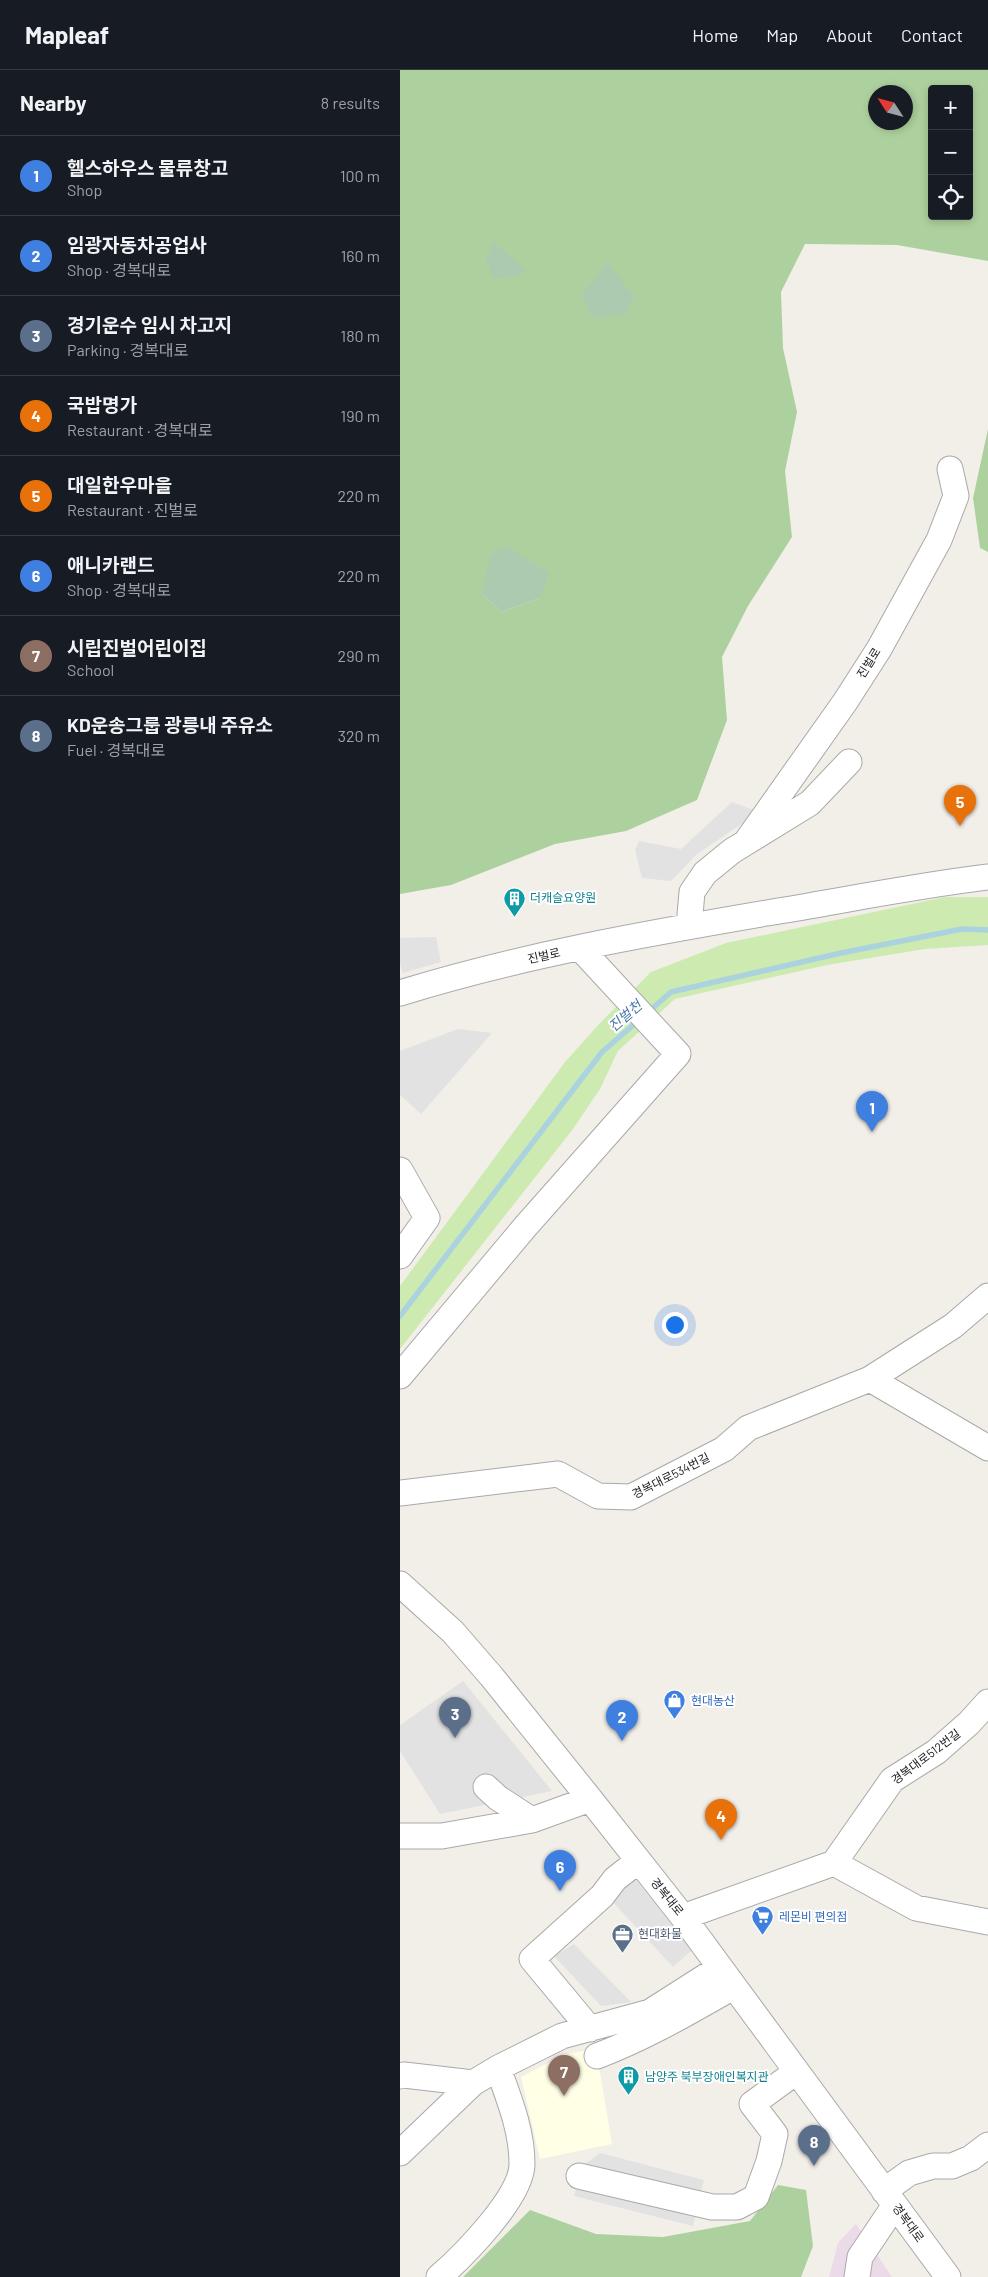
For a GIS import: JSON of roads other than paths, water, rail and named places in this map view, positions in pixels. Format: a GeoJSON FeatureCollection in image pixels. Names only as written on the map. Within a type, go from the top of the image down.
{"type":"FeatureCollection","features":[{"type":"Feature","properties":{"kind":"street","name":"진벌로"},"geometry":{"type":"LineString","coordinates":[[746,842],[874,656],[939,540],[956,496],[950,469]]}},
{"type":"Feature","properties":{"kind":"street","name":"진벌로"},"geometry":{"type":"LineString","coordinates":[[689,926],[692,892],[705,873],[732,851],[810,803],[849,762]]}},
{"type":"Feature","properties":{"kind":"street","name":"진벌로"},"geometry":{"type":"LineString","coordinates":[[400,993],[454,976],[689,926],[931,884],[988,877]]}},
{"type":"Feature","properties":{"kind":"street"},"geometry":{"type":"LineString","coordinates":[[400,1376],[525,1227],[678,1054],[580,948]]}},
{"type":"Feature","properties":{"kind":"street"},"geometry":{"type":"LineString","coordinates":[[400,1170],[426,1218],[400,1256]]}},
{"type":"Feature","properties":{"kind":"street","name":"경복대로534번길"},"geometry":{"type":"LineString","coordinates":[[400,1494],[558,1474],[598,1496],[631,1498],[724,1449],[748,1428],[870,1379],[953,1326],[988,1296]]}},
{"type":"Feature","properties":{"kind":"street"},"geometry":{"type":"LineString","coordinates":[[870,1379],[988,1448]]}},
{"type":"Feature","properties":{"kind":"street","name":"경복대로"},"geometry":{"type":"LineString","coordinates":[[400,1584],[453,1632],[492,1677],[590,1799],[683,1918],[948,2277]]}},
{"type":"Feature","properties":{"kind":"street","name":"경복대로512번길"},"geometry":{"type":"LineString","coordinates":[[834,1863],[892,1780],[936,1752],[969,1723],[988,1702]]}},
{"type":"Feature","properties":{"kind":"street"},"geometry":{"type":"LineString","coordinates":[[486,1787],[498,1798],[532,1820]]}},
{"type":"Feature","properties":{"kind":"street"},"geometry":{"type":"LineString","coordinates":[[400,1836],[442,1836],[532,1820],[590,1799]]}},
{"type":"Feature","properties":{"kind":"street"},"geometry":{"type":"LineString","coordinates":[[590,2028],[532,1959],[602,1896],[615,1879],[638,1861]]}},
{"type":"Feature","properties":{"kind":"street"},"geometry":{"type":"LineString","coordinates":[[683,1918],[834,1863],[916,1908],[988,1922]]}},
{"type":"Feature","properties":{"kind":"street"},"geometry":{"type":"LineString","coordinates":[[400,2153],[473,2083],[498,2068],[562,2036],[650,2012],[726,1977]]}},
{"type":"Feature","properties":{"kind":"street"},"geometry":{"type":"LineString","coordinates":[[597,2056],[623,2046],[681,2017],[726,1977]]}},
{"type":"Feature","properties":{"kind":"street"},"geometry":{"type":"LineString","coordinates":[[439,2277],[487,2227],[512,2194],[522,2166],[517,2121],[498,2068]]}},
{"type":"Feature","properties":{"kind":"street"},"geometry":{"type":"LineString","coordinates":[[579,2176],[712,2207],[737,2207],[756,2197],[769,2161],[775,2134],[752,2104],[796,2072]]}},
{"type":"Feature","properties":{"kind":"street"},"geometry":{"type":"LineString","coordinates":[[400,2076],[473,2083]]}},
{"type":"Feature","properties":{"kind":"street"},"geometry":{"type":"LineString","coordinates":[[856,2277],[860,2257],[890,2198],[909,2173],[933,2166],[952,2166],[971,2158],[988,2145]]}},
{"type":"Feature","properties":{"kind":"waterway","name":"진벌천"},"geometry":{"type":"LineString","coordinates":[[647,1013],[671,992],[841,953],[962,929],[988,930]]}},
{"type":"Feature","properties":{"kind":"waterway","name":"진벌천"},"geometry":{"type":"LineString","coordinates":[[400,1316],[602,1052],[638,1021]]}},
{"type":"Feature","properties":{"kind":"place","name":"대일한우마을"},"geometry":{"type":"Point","coordinates":[960,826]}},
{"type":"Feature","properties":{"kind":"place","name":"더캐슬요양원"},"geometry":{"type":"Point","coordinates":[514,917]}},
{"type":"Feature","properties":{"kind":"place","name":"헬스하우스 물류창고"},"geometry":{"type":"Point","coordinates":[872,1132]}},
{"type":"Feature","properties":{"kind":"place","name":"현대농산"},"geometry":{"type":"Point","coordinates":[675,1720]}},
{"type":"Feature","properties":{"kind":"place","name":"경기운수 임시 차고지"},"geometry":{"type":"Point","coordinates":[455,1738]}},
{"type":"Feature","properties":{"kind":"place","name":"임광자동차공업사"},"geometry":{"type":"Point","coordinates":[622,1741]}},
{"type":"Feature","properties":{"kind":"place","name":"국밥명가"},"geometry":{"type":"Point","coordinates":[721,1840]}},
{"type":"Feature","properties":{"kind":"place","name":"애니카랜드"},"geometry":{"type":"Point","coordinates":[560,1891]}},
{"type":"Feature","properties":{"kind":"place","name":"레몬비 편의점"},"geometry":{"type":"Point","coordinates":[763,1936]}},
{"type":"Feature","properties":{"kind":"place","name":"현대화물"},"geometry":{"type":"Point","coordinates":[622,1953]}},
{"type":"Feature","properties":{"kind":"place","name":"시립진벌어린이집"},"geometry":{"type":"Point","coordinates":[564,2096]}},
{"type":"Feature","properties":{"kind":"place","name":"남양주 북부장애인복지관"},"geometry":{"type":"Point","coordinates":[629,2096]}},
{"type":"Feature","properties":{"kind":"place","name":"KD운송그룹 광릉내 주유소"},"geometry":{"type":"Point","coordinates":[814,2166]}}]}
